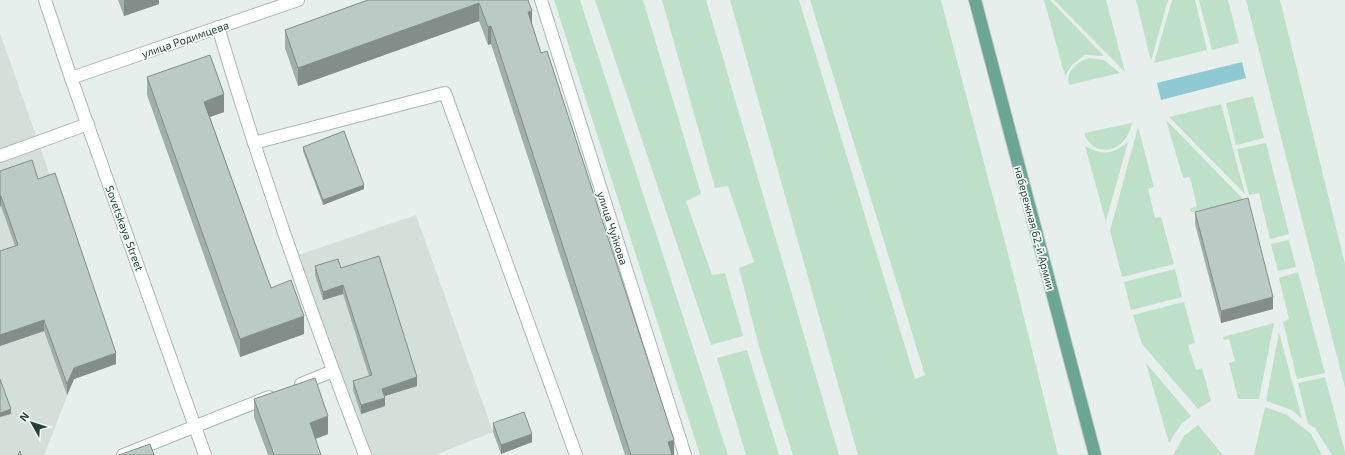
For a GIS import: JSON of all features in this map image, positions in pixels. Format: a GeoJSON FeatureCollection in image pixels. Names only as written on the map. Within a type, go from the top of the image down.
{"type":"FeatureCollection","features":[{"type":"Feature","properties":{"kind":"main road","name":"набережная 62-й Армии"},"geometry":{"type":"LineString","coordinates":[[975,0],[1095,455]]}},
{"type":"Feature","properties":{"kind":"street","name":"Sovetskaya Street"},"geometry":{"type":"LineString","coordinates":[[45,0],[71,78],[205,455]]}},
{"type":"Feature","properties":{"kind":"street","name":"улица Чуйкова"},"geometry":{"type":"LineString","coordinates":[[541,0],[685,455]]}},
{"type":"Feature","properties":{"kind":"street","name":"улица Родимцева"},"geometry":{"type":"LineString","coordinates":[[71,78],[292,1]]}},
{"type":"Feature","properties":{"kind":"street"},"geometry":{"type":"LineString","coordinates":[[218,28],[254,143],[333,371],[365,455]]}},
{"type":"Feature","properties":{"kind":"street"},"geometry":{"type":"LineString","coordinates":[[254,143],[446,93],[576,455]]}},
{"type":"Feature","properties":{"kind":"street"},"geometry":{"type":"LineString","coordinates":[[0,156],[88,124]]}},
{"type":"Feature","properties":{"kind":"street"},"geometry":{"type":"LineString","coordinates":[[123,455],[333,371]]}},
{"type":"Feature","properties":{"kind":"shaded area"},"geometry":{"type":"Polygon","coordinates":[[[0,33],[116,364],[74,379],[44,455],[0,455],[0,33]]]}},
{"type":"Feature","properties":{"kind":"shaded area"},"geometry":{"type":"Polygon","coordinates":[[[416,215],[493,432],[435,455],[370,455],[298,255],[416,215]]]}},
{"type":"Feature","properties":{"kind":"green space"},"geometry":{"type":"Polygon","coordinates":[[[554,0],[580,0],[728,455],[700,455],[554,0]]]}},
{"type":"Feature","properties":{"kind":"green space"},"geometry":{"type":"Polygon","coordinates":[[[595,0],[643,0],[701,194],[686,201],[712,275],[725,273],[743,336],[711,345],[595,0]]]}},
{"type":"Feature","properties":{"kind":"green space"},"geometry":{"type":"Polygon","coordinates":[[[662,0],[706,0],[839,455],[793,455],[759,347],[739,268],[754,262],[728,186],[715,188],[662,0]]]}},
{"type":"Feature","properties":{"kind":"green space"},"geometry":{"type":"Polygon","coordinates":[[[730,0],[799,0],[915,379],[925,375],[810,0],[941,0],[1011,265],[1058,455],[858,455],[730,0]]]}},
{"type":"Feature","properties":{"kind":"green space"},"geometry":{"type":"Polygon","coordinates":[[[1044,0],[1050,0],[1104,56],[1085,55],[1072,65],[1065,76],[1044,0]]]}},
{"type":"Feature","properties":{"kind":"green space"},"geometry":{"type":"Polygon","coordinates":[[[1054,0],[1106,0],[1125,72],[1054,0]]]}},
{"type":"Feature","properties":{"kind":"green space"},"geometry":{"type":"Polygon","coordinates":[[[1136,0],[1168,0],[1151,61],[1136,0]]]}},
{"type":"Feature","properties":{"kind":"green space"},"geometry":{"type":"Polygon","coordinates":[[[1172,0],[1195,0],[1207,50],[1154,63],[1172,0]]]}},
{"type":"Feature","properties":{"kind":"green space"},"geometry":{"type":"Polygon","coordinates":[[[1199,0],[1228,0],[1239,43],[1212,50],[1199,0]]]}},
{"type":"Feature","properties":{"kind":"green space"},"geometry":{"type":"Polygon","coordinates":[[[1246,0],[1280,0],[1345,264],[1345,388],[1246,0]]]}},
{"type":"Feature","properties":{"kind":"green space"},"geometry":{"type":"Polygon","coordinates":[[[1089,58],[1104,60],[1120,73],[1069,85],[1068,80],[1070,72],[1080,62],[1089,58]]]}},
{"type":"Feature","properties":{"kind":"green space"},"geometry":{"type":"Polygon","coordinates":[[[1253,96],[1264,138],[1236,145],[1226,103],[1253,96]]]}},
{"type":"Feature","properties":{"kind":"green space"},"geometry":{"type":"Polygon","coordinates":[[[1221,104],[1245,194],[1169,117],[1221,104]]]}},
{"type":"Feature","properties":{"kind":"green space"},"geometry":{"type":"Polygon","coordinates":[[[1166,120],[1244,200],[1191,212],[1190,209],[1197,206],[1190,177],[1183,178],[1166,120]]]}},
{"type":"Feature","properties":{"kind":"green space"},"geometry":{"type":"Polygon","coordinates":[[[1132,123],[1126,138],[1121,144],[1109,149],[1103,150],[1092,145],[1087,140],[1084,133],[1132,123]]]}},
{"type":"Feature","properties":{"kind":"green space"},"geometry":{"type":"Polygon","coordinates":[[[1138,127],[1154,187],[1148,189],[1155,218],[1161,217],[1174,264],[1122,277],[1110,231],[1138,127]]]}},
{"type":"Feature","properties":{"kind":"green space"},"geometry":{"type":"Polygon","coordinates":[[[1128,142],[1106,222],[1085,146],[1097,151],[1107,152],[1117,149],[1128,142]]]}},
{"type":"Feature","properties":{"kind":"green space"},"geometry":{"type":"Polygon","coordinates":[[[1266,143],[1289,234],[1270,239],[1259,193],[1249,195],[1237,149],[1266,143]]]}},
{"type":"Feature","properties":{"kind":"green space"},"geometry":{"type":"Polygon","coordinates":[[[1289,240],[1296,267],[1278,271],[1271,244],[1289,240]]]}},
{"type":"Feature","properties":{"kind":"green space"},"geometry":{"type":"Polygon","coordinates":[[[1175,269],[1182,297],[1131,310],[1124,282],[1175,269]]]}},
{"type":"Feature","properties":{"kind":"green space"},"geometry":{"type":"Polygon","coordinates":[[[1298,272],[1325,373],[1297,379],[1283,322],[1289,319],[1279,278],[1298,272]]]}},
{"type":"Feature","properties":{"kind":"green space"},"geometry":{"type":"Polygon","coordinates":[[[1184,302],[1195,343],[1188,345],[1196,370],[1202,368],[1211,401],[1198,409],[1142,344],[1133,315],[1184,302]]]}},
{"type":"Feature","properties":{"kind":"green space"},"geometry":{"type":"Polygon","coordinates":[[[1274,323],[1259,399],[1238,399],[1229,363],[1235,361],[1229,339],[1224,340],[1223,337],[1274,323]]]}},
{"type":"Feature","properties":{"kind":"green space"},"geometry":{"type":"Polygon","coordinates":[[[1279,332],[1302,419],[1292,410],[1266,401],[1279,332]]]}},
{"type":"Feature","properties":{"kind":"green space"},"geometry":{"type":"Polygon","coordinates":[[[747,350],[779,455],[746,455],[717,358],[747,350]]]}},
{"type":"Feature","properties":{"kind":"green space"},"geometry":{"type":"Polygon","coordinates":[[[1146,363],[1191,416],[1181,424],[1169,443],[1146,363]]]}},
{"type":"Feature","properties":{"kind":"green space"},"geometry":{"type":"Polygon","coordinates":[[[1325,377],[1345,455],[1332,455],[1315,428],[1308,424],[1298,383],[1325,377]]]}},
{"type":"Feature","properties":{"kind":"green space"},"geometry":{"type":"Polygon","coordinates":[[[1265,407],[1287,415],[1311,434],[1322,455],[1254,455],[1265,407]]]}},
{"type":"Feature","properties":{"kind":"green space"},"geometry":{"type":"Polygon","coordinates":[[[1198,425],[1223,455],[1173,455],[1184,436],[1198,425]]]}},
{"type":"Feature","properties":{"kind":"water"},"geometry":{"type":"Polygon","coordinates":[[[1242,62],[1246,78],[1161,100],[1157,83],[1242,62]]]}},
{"type":"Feature","properties":{"kind":"building"},"geometry":{"type":"Polygon","coordinates":[[[368,0],[528,0],[532,11],[528,12],[541,53],[547,51],[674,440],[668,442],[672,455],[631,455],[491,26],[488,27],[479,3],[298,68],[285,30],[368,0]]]}},
{"type":"Feature","properties":{"kind":"building"},"geometry":{"type":"Polygon","coordinates":[[[210,55],[224,94],[204,102],[271,288],[291,280],[304,316],[240,339],[147,77],[210,55]]]}},
{"type":"Feature","properties":{"kind":"building"},"geometry":{"type":"Polygon","coordinates":[[[344,131],[364,185],[323,200],[303,147],[344,131]]]}},
{"type":"Feature","properties":{"kind":"building"},"geometry":{"type":"Polygon","coordinates":[[[32,160],[38,179],[55,173],[116,353],[74,368],[67,384],[44,320],[0,335],[0,251],[18,245],[0,196],[0,171],[32,160]]]}},
{"type":"Feature","properties":{"kind":"building"},"geometry":{"type":"Polygon","coordinates":[[[1248,198],[1273,297],[1221,311],[1195,212],[1248,198]]]}},
{"type":"Feature","properties":{"kind":"building"},"geometry":{"type":"Polygon","coordinates":[[[379,256],[417,377],[382,389],[385,398],[361,405],[353,381],[372,375],[343,285],[323,292],[315,266],[338,259],[341,268],[379,256]]]}},
{"type":"Feature","properties":{"kind":"building"},"geometry":{"type":"Polygon","coordinates":[[[315,378],[328,416],[310,423],[321,455],[274,455],[254,399],[315,378]]]}},
{"type":"Feature","properties":{"kind":"building"},"geometry":{"type":"Polygon","coordinates":[[[0,379],[11,409],[0,413],[0,379]]]}},
{"type":"Feature","properties":{"kind":"building"},"geometry":{"type":"Polygon","coordinates":[[[524,412],[532,434],[501,445],[493,423],[524,412]]]}},
{"type":"Feature","properties":{"kind":"building"},"geometry":{"type":"Polygon","coordinates":[[[150,444],[154,455],[119,455],[150,444]]]}}]}
